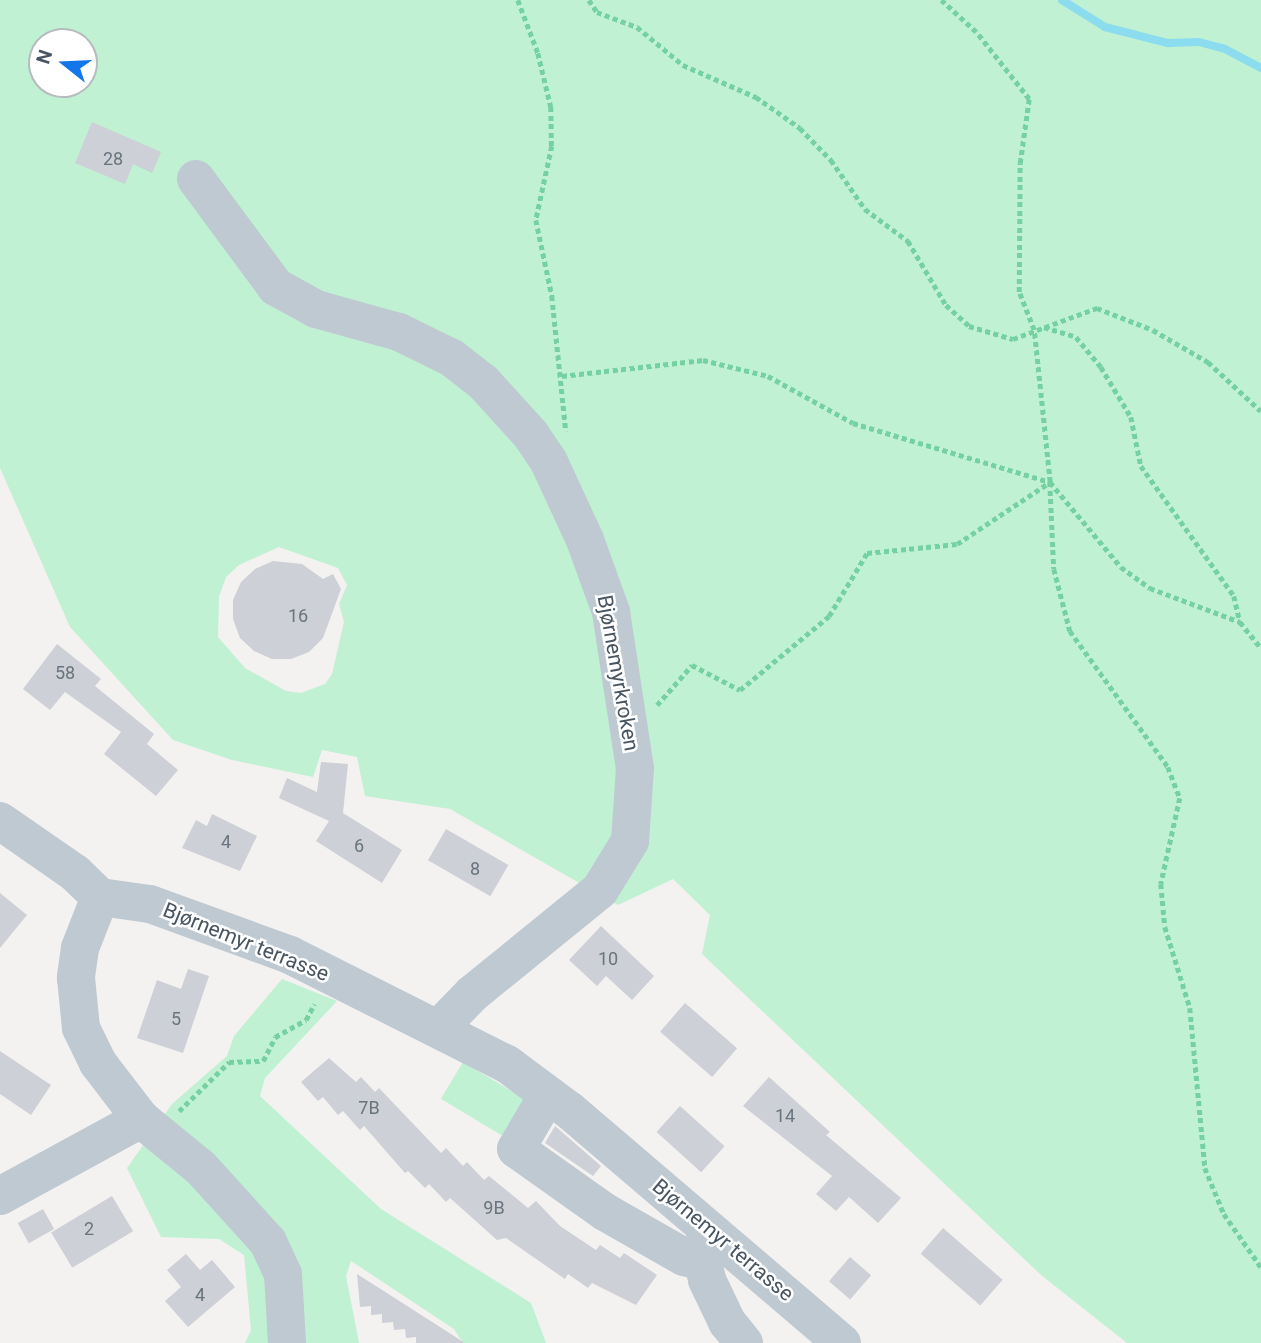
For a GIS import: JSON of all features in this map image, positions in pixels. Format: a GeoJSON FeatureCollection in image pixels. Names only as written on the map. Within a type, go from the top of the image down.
{"type":"FeatureCollection","features":[{"type":"Feature","properties":{"kind":"street","name":"Bjørnemyrkroken"},"geometry":{"type":"LineString","coordinates":[[196,179],[276,287],[316,309],[399,332],[452,358],[483,382],[531,435],[565,494],[604,591],[632,735],[632,834],[608,880],[472,994],[439,1028]]}},
{"type":"Feature","properties":{"kind":"street"},"geometry":{"type":"LineString","coordinates":[[0,821],[75,873],[100,897],[80,948],[77,1009],[98,1063],[150,1125],[234,1201],[268,1242],[283,1274],[292,1342]]}},
{"type":"Feature","properties":{"kind":"street","name":"Bjørnemyr terrasse"},"geometry":{"type":"LineString","coordinates":[[100,897],[150,904],[290,955],[507,1064],[547,1096],[706,1246],[842,1343]]}},
{"type":"Feature","properties":{"kind":"street"},"geometry":{"type":"LineString","coordinates":[[547,1096],[516,1149],[605,1212],[684,1257],[706,1246],[718,1305],[744,1343]]}},
{"type":"Feature","properties":{"kind":"street"},"geometry":{"type":"LineString","coordinates":[[0,1196],[150,1125]]}},
{"type":"Feature","properties":{"kind":"path"},"geometry":{"type":"LineString","coordinates":[[518,0],[538,53],[551,107],[552,146],[536,220],[548,274],[562,376],[566,441]]}},
{"type":"Feature","properties":{"kind":"path"},"geometry":{"type":"LineString","coordinates":[[589,0],[597,12],[637,27],[683,65],[756,97],[800,128],[831,160],[865,209],[908,241],[946,306],[969,326],[1013,339],[1097,309],[1153,330],[1208,362],[1261,411]]}},
{"type":"Feature","properties":{"kind":"path"},"geometry":{"type":"LineString","coordinates":[[941,0],[976,32],[1029,99],[1020,163],[1019,292],[1034,330],[1050,482],[1054,569],[1070,631],[1168,766],[1180,798],[1162,895],[1165,927],[1190,1008],[1205,1168],[1224,1213],[1261,1267]]}},
{"type":"Feature","properties":{"kind":"path"},"geometry":{"type":"LineString","coordinates":[[1044,327],[1076,337],[1101,367],[1131,417],[1141,466],[1234,596],[1240,622],[1261,648]]}},
{"type":"Feature","properties":{"kind":"path"},"geometry":{"type":"LineString","coordinates":[[562,376],[703,360],[768,376],[853,423],[1050,482],[1121,567],[1150,588],[1240,622]]}},
{"type":"Feature","properties":{"kind":"path"},"geometry":{"type":"LineString","coordinates":[[632,735],[692,665],[740,690],[829,615],[867,553],[957,544],[1050,482]]}},
{"type":"Feature","properties":{"kind":"path"},"geometry":{"type":"LineString","coordinates":[[150,1125],[229,1062],[263,1061],[275,1037],[306,1020],[329,975]]}},
{"type":"Feature","properties":{"kind":"green space"},"geometry":{"type":"Polygon","coordinates":[[[0,0],[1261,0],[1261,1343],[1127,1343],[1041,1275],[702,954],[710,915],[673,879],[618,905],[450,809],[365,796],[357,757],[322,750],[313,777],[232,760],[173,740],[70,627],[0,468],[0,0]],[[279,547],[239,565],[226,577],[219,597],[218,637],[245,668],[286,691],[301,693],[325,684],[332,674],[344,622],[339,604],[347,585],[338,568],[279,547]]]}},
{"type":"Feature","properties":{"kind":"green space"},"geometry":{"type":"Polygon","coordinates":[[[282,979],[337,1001],[265,1078],[260,1096],[381,1209],[531,1303],[546,1343],[463,1343],[454,1329],[351,1261],[346,1276],[359,1343],[245,1343],[251,1330],[244,1255],[219,1239],[161,1237],[127,1168],[172,1104],[227,1056],[234,1036],[282,979]]]}},
{"type":"Feature","properties":{"kind":"green space"},"geometry":{"type":"Polygon","coordinates":[[[463,1062],[532,1103],[509,1140],[441,1099],[463,1062]]]}},
{"type":"Feature","properties":{"kind":"building"},"geometry":{"type":"Polygon","coordinates":[[[92,122],[161,152],[152,173],[133,164],[125,184],[75,163],[92,122]]]}},
{"type":"Feature","properties":{"kind":"building"},"geometry":{"type":"Polygon","coordinates":[[[273,561],[302,564],[323,579],[333,574],[341,589],[323,638],[309,652],[291,659],[272,659],[254,651],[240,638],[233,619],[233,600],[241,582],[255,569],[273,561]]]}},
{"type":"Feature","properties":{"kind":"building"},"geometry":{"type":"Polygon","coordinates":[[[57,644],[101,679],[95,686],[154,734],[147,744],[178,770],[156,796],[104,754],[121,732],[65,692],[50,710],[23,689],[57,644]]]}},
{"type":"Feature","properties":{"kind":"building"},"geometry":{"type":"Polygon","coordinates":[[[321,762],[348,764],[343,813],[402,850],[382,883],[316,841],[329,821],[279,798],[287,778],[317,792],[321,762]]]}},
{"type":"Feature","properties":{"kind":"building"},"geometry":{"type":"Polygon","coordinates":[[[212,814],[257,836],[240,871],[182,848],[196,820],[207,826],[212,814]]]}},
{"type":"Feature","properties":{"kind":"building"},"geometry":{"type":"Polygon","coordinates":[[[446,829],[508,865],[490,896],[428,860],[446,829]]]}},
{"type":"Feature","properties":{"kind":"building"},"geometry":{"type":"Polygon","coordinates":[[[0,893],[27,915],[0,948],[0,893]]]}},
{"type":"Feature","properties":{"kind":"building"},"geometry":{"type":"Polygon","coordinates":[[[601,926],[654,976],[632,1000],[606,976],[597,986],[569,960],[601,926]]]}},
{"type":"Feature","properties":{"kind":"building"},"geometry":{"type":"Polygon","coordinates":[[[188,969],[209,976],[183,1053],[137,1038],[157,980],[181,989],[188,969]]]}},
{"type":"Feature","properties":{"kind":"building"},"geometry":{"type":"Polygon","coordinates":[[[685,1003],[737,1048],[712,1077],[660,1032],[685,1003]]]}},
{"type":"Feature","properties":{"kind":"building"},"geometry":{"type":"Polygon","coordinates":[[[0,1051],[51,1085],[31,1115],[0,1094],[0,1051]]]}},
{"type":"Feature","properties":{"kind":"building"},"geometry":{"type":"Polygon","coordinates":[[[329,1058],[356,1082],[361,1077],[375,1092],[379,1088],[441,1153],[446,1148],[463,1166],[467,1162],[484,1180],[489,1176],[528,1208],[536,1201],[560,1226],[596,1250],[600,1245],[620,1258],[624,1253],[657,1275],[636,1305],[592,1283],[588,1288],[568,1274],[565,1279],[506,1238],[497,1240],[450,1198],[446,1202],[429,1184],[425,1188],[408,1171],[405,1173],[364,1126],[360,1130],[343,1111],[338,1115],[323,1097],[318,1101],[301,1082],[329,1058]]]}},
{"type":"Feature","properties":{"kind":"building"},"geometry":{"type":"Polygon","coordinates":[[[769,1077],[830,1132],[826,1135],[901,1198],[878,1223],[849,1197],[836,1211],[816,1194],[832,1176],[743,1106],[769,1077]]]}},
{"type":"Feature","properties":{"kind":"building"},"geometry":{"type":"Polygon","coordinates":[[[680,1106],[725,1146],[701,1172],[657,1132],[680,1106]]]}},
{"type":"Feature","properties":{"kind":"building"},"geometry":{"type":"Polygon","coordinates":[[[555,1126],[601,1166],[593,1176],[545,1143],[555,1126]]]}},
{"type":"Feature","properties":{"kind":"building"},"geometry":{"type":"Polygon","coordinates":[[[112,1196],[133,1231],[72,1268],[51,1233],[112,1196]]]}},
{"type":"Feature","properties":{"kind":"building"},"geometry":{"type":"Polygon","coordinates":[[[43,1209],[54,1229],[29,1243],[18,1223],[43,1209]]]}},
{"type":"Feature","properties":{"kind":"building"},"geometry":{"type":"Polygon","coordinates":[[[943,1228],[1003,1280],[980,1305],[921,1254],[943,1228]]]}},
{"type":"Feature","properties":{"kind":"building"},"geometry":{"type":"Polygon","coordinates":[[[186,1254],[200,1270],[212,1260],[235,1287],[188,1327],[165,1301],[181,1287],[167,1270],[186,1254]]]}},
{"type":"Feature","properties":{"kind":"building"},"geometry":{"type":"Polygon","coordinates":[[[850,1257],[871,1275],[850,1300],[829,1281],[850,1257]]]}},
{"type":"Feature","properties":{"kind":"building"},"geometry":{"type":"Polygon","coordinates":[[[357,1274],[465,1343],[416,1343],[416,1337],[406,1338],[405,1329],[394,1330],[393,1322],[382,1323],[382,1314],[371,1315],[371,1306],[360,1307],[357,1274]]]}},
{"type":"Feature","properties":{"kind":"waterway"},"geometry":{"type":"LineString","coordinates":[[1062,0],[1105,27],[1168,43],[1199,42],[1225,49],[1261,68]]}}]}
